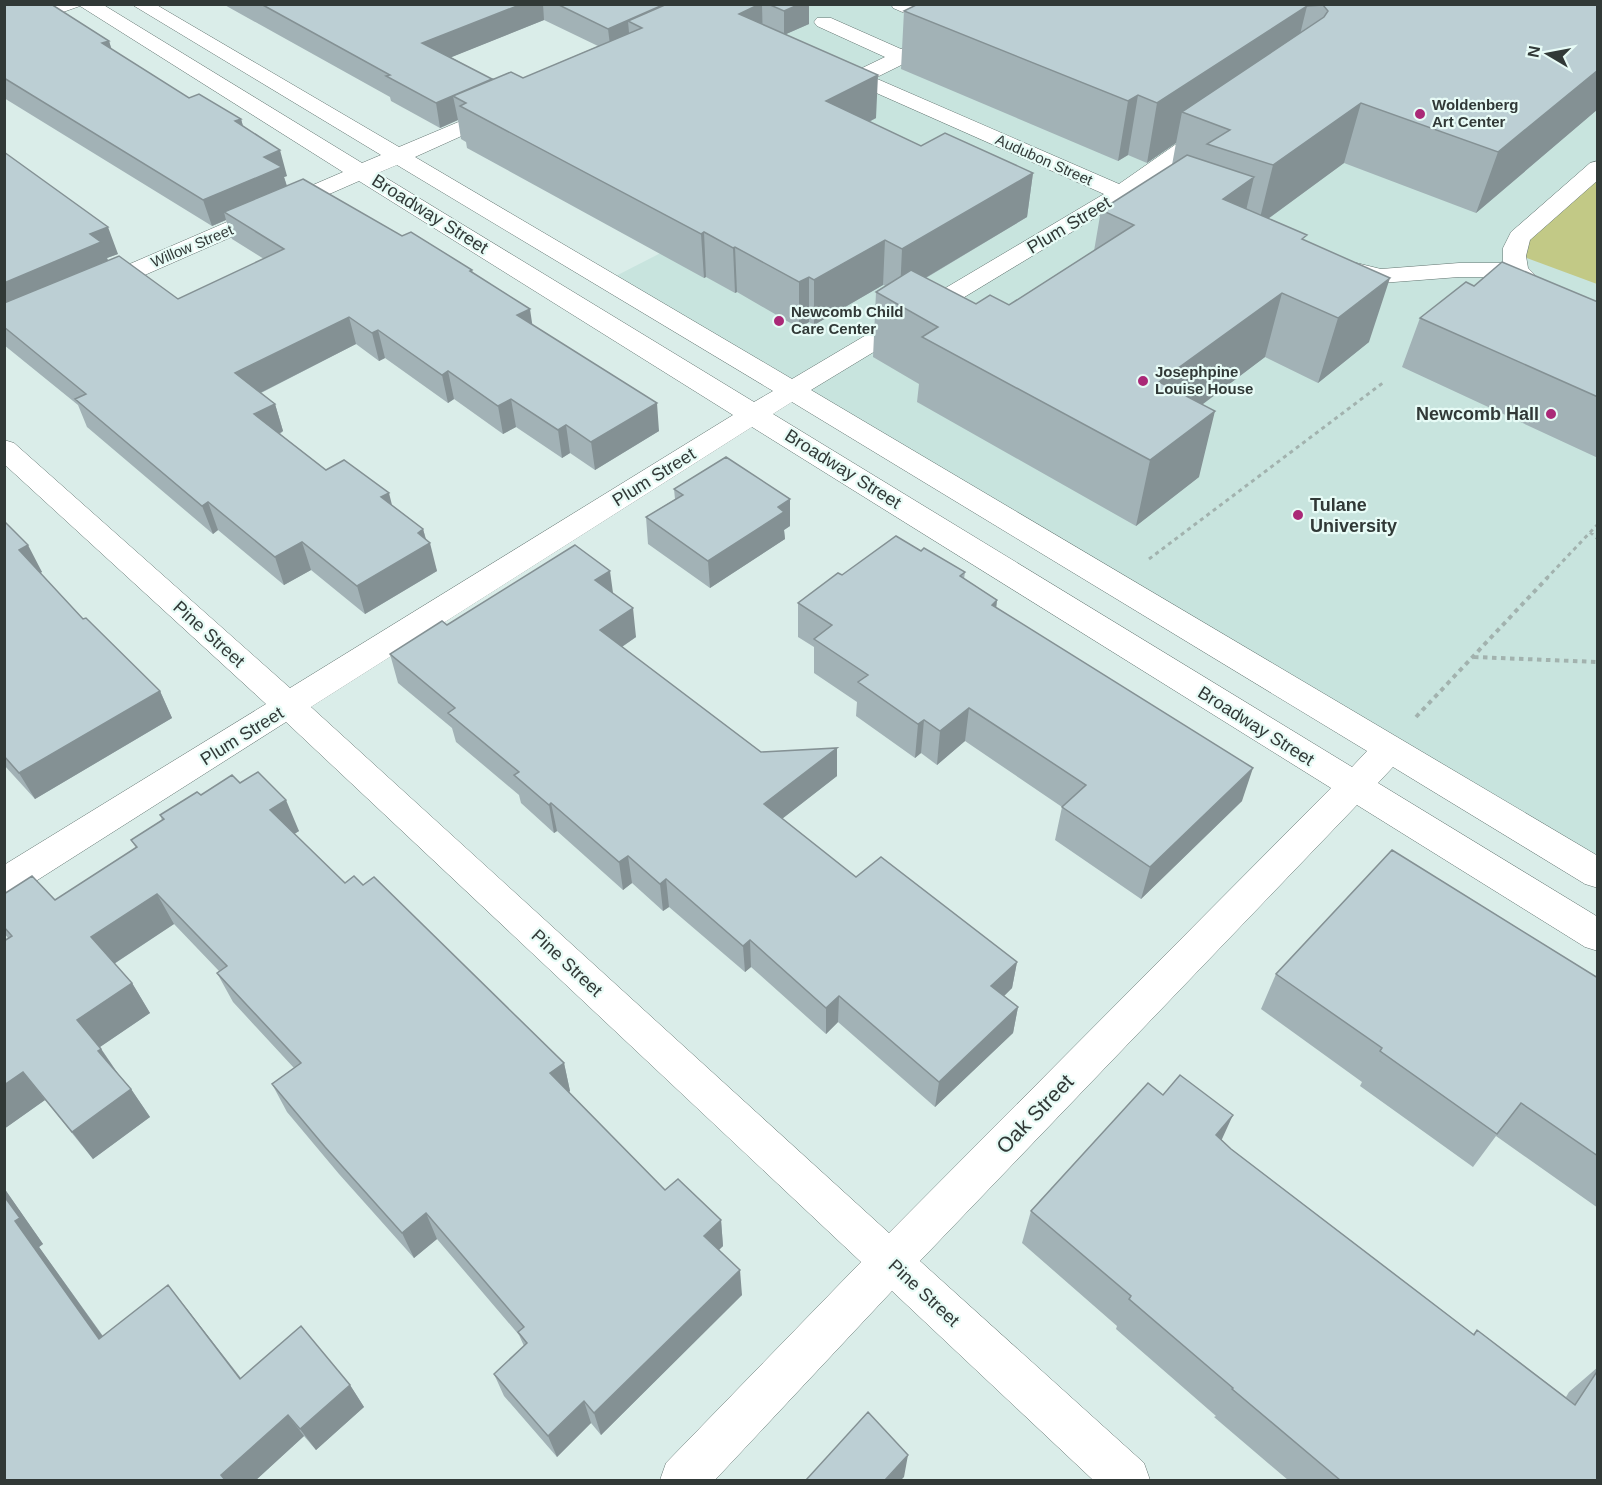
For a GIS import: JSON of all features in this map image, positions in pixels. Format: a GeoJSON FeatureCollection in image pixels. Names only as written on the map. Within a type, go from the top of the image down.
{"type":"FeatureCollection","features":[{"type":"Feature","properties":{"kind":"street"},"geometry":{"type":"LineString","coordinates":[[4,27],[72,4]]}},
{"type":"Feature","properties":{"kind":"street","name":"Broadway Street"},"geometry":{"type":"LineString","coordinates":[[88,4],[1598,936]]}},
{"type":"Feature","properties":{"kind":"street","name":"Broadway Street"},"geometry":{"type":"LineString","coordinates":[[140,4],[608,280],[791,392],[1598,874]]}},
{"type":"Feature","properties":{"kind":"street"},"geometry":{"type":"LineString","coordinates":[[900,4],[959,29]]}},
{"type":"Feature","properties":{"kind":"street"},"geometry":{"type":"LineString","coordinates":[[858,78],[1010,4]]}},
{"type":"Feature","properties":{"kind":"street"},"geometry":{"type":"LineString","coordinates":[[824,22],[901,57]]}},
{"type":"Feature","properties":{"kind":"street","name":"Audubon Street"},"geometry":{"type":"LineString","coordinates":[[814,59],[1121,194],[1153,203]]}},
{"type":"Feature","properties":{"kind":"street","name":"Willow Street"},"geometry":{"type":"LineString","coordinates":[[81,294],[524,101]]}},
{"type":"Feature","properties":{"kind":"street","name":"Plum Street"},"geometry":{"type":"LineString","coordinates":[[4,884],[755,414],[1121,194],[1225,121]]}},
{"type":"Feature","properties":{"kind":"street"},"geometry":{"type":"LineString","coordinates":[[1516,270],[1514,253],[1520,237],[1598,168]]}},
{"type":"Feature","properties":{"kind":"street"},"geometry":{"type":"LineString","coordinates":[[1318,261],[1381,276],[1459,270],[1516,270],[1541,292],[1598,320]]}},
{"type":"Feature","properties":{"kind":"street","name":"Pine Street"},"geometry":{"type":"LineString","coordinates":[[4,449],[289,706],[1127,1480]]}},
{"type":"Feature","properties":{"kind":"street","name":"Oak Street"},"geometry":{"type":"LineString","coordinates":[[683,1480],[890,1262],[1389,750]]}},
{"type":"Feature","properties":{"kind":"path"},"geometry":{"type":"LineString","coordinates":[[1146,561],[1384,382]]}},
{"type":"Feature","properties":{"kind":"path"},"geometry":{"type":"LineString","coordinates":[[1389,750],[1415,718],[1598,524]]}},
{"type":"Feature","properties":{"kind":"path"},"geometry":{"type":"LineString","coordinates":[[1590,532],[1598,539]]}},
{"type":"Feature","properties":{"kind":"path"},"geometry":{"type":"LineString","coordinates":[[1474,657],[1598,662]]}},
{"type":"Feature","properties":{"kind":"shaded area","name":"Tulane University"},"geometry":{"type":"Polygon","coordinates":[[[741,5],[1597,5],[1597,874],[608,280],[811,176],[741,5]]]}},
{"type":"Feature","properties":{"kind":"green space"},"geometry":{"type":"Polygon","coordinates":[[[1597,175],[1597,284],[1513,253],[1597,175]]]}},
{"type":"Feature","properties":{"kind":"building"},"geometry":{"type":"Polygon","coordinates":[[[51,4],[109,41],[102,43],[189,98],[199,94],[241,119],[235,121],[280,150],[264,157],[282,167],[203,200],[4,78],[4,6],[51,4]]]}},
{"type":"Feature","properties":{"kind":"building"},"geometry":{"type":"Polygon","coordinates":[[[261,4],[522,4],[422,43],[492,79],[436,103],[261,4]]]}},
{"type":"Feature","properties":{"kind":"building"},"geometry":{"type":"Polygon","coordinates":[[[557,4],[665,4],[608,29],[557,4]]]}},
{"type":"Feature","properties":{"kind":"building"},"geometry":{"type":"Polygon","coordinates":[[[667,4],[760,4],[739,14],[878,75],[826,101],[921,146],[945,133],[1033,173],[902,249],[885,240],[814,280],[809,277],[799,282],[735,247],[704,232],[701,234],[460,106],[466,103],[453,96],[511,72],[523,78],[642,28],[628,21],[667,4]]]}},
{"type":"Feature","properties":{"kind":"building"},"geometry":{"type":"Polygon","coordinates":[[[768,4],[800,4],[784,11],[768,4]]]}},
{"type":"Feature","properties":{"kind":"building"},"geometry":{"type":"Polygon","coordinates":[[[918,4],[1598,4],[1598,70],[1498,152],[1361,103],[1273,165],[1207,144],[1230,130],[1182,112],[1324,17],[1328,11],[1323,5],[1307,6],[1157,103],[1138,95],[1128,101],[904,11],[918,4]]]}},
{"type":"Feature","properties":{"kind":"building"},"geometry":{"type":"Polygon","coordinates":[[[4,152],[108,227],[90,234],[101,242],[4,283],[4,152]]]}},
{"type":"Feature","properties":{"kind":"building"},"geometry":{"type":"Polygon","coordinates":[[[1187,155],[1254,177],[1223,199],[1307,235],[1302,239],[1390,278],[1338,318],[1282,293],[1159,382],[1215,411],[1150,460],[922,337],[938,327],[876,292],[911,270],[976,304],[990,295],[1009,305],[1134,225],[1101,210],[1187,155]]]}},
{"type":"Feature","properties":{"kind":"building"},"geometry":{"type":"Polygon","coordinates":[[[303,179],[402,236],[411,232],[472,270],[470,271],[530,309],[517,315],[657,403],[591,442],[566,425],[558,430],[511,399],[498,406],[448,371],[442,375],[378,330],[372,333],[349,317],[235,373],[275,404],[254,414],[326,470],[344,460],[389,493],[381,497],[423,529],[418,533],[430,543],[357,586],[302,542],[275,557],[208,502],[202,506],[75,399],[86,394],[4,327],[4,303],[119,256],[178,299],[284,249],[224,212],[303,179]]]}},
{"type":"Feature","properties":{"kind":"building"},"geometry":{"type":"Polygon","coordinates":[[[1502,262],[1598,302],[1598,397],[1420,318],[1466,282],[1474,286],[1502,262]]]}},
{"type":"Feature","properties":{"kind":"building"},"geometry":{"type":"Polygon","coordinates":[[[726,457],[790,499],[778,507],[784,512],[708,561],[646,517],[683,495],[674,489],[726,457]]]}},
{"type":"Feature","properties":{"kind":"building"},"geometry":{"type":"Polygon","coordinates":[[[4,521],[28,545],[19,550],[83,619],[86,618],[160,691],[19,773],[4,756],[4,521]]]}},
{"type":"Feature","properties":{"kind":"building"},"geometry":{"type":"Polygon","coordinates":[[[896,536],[921,551],[924,548],[965,572],[960,576],[997,600],[992,605],[1253,768],[1150,867],[1062,807],[1086,785],[969,708],[940,731],[924,720],[918,724],[858,682],[868,675],[814,639],[832,625],[798,603],[838,573],[842,575],[896,536]]]}},
{"type":"Feature","properties":{"kind":"building"},"geometry":{"type":"Polygon","coordinates":[[[575,545],[610,571],[595,580],[633,608],[600,630],[761,752],[837,748],[764,804],[856,877],[881,857],[1017,962],[991,986],[1018,1007],[939,1082],[839,996],[826,1008],[750,940],[743,946],[666,879],[660,884],[628,856],[619,862],[551,803],[549,805],[514,775],[519,772],[448,713],[455,708],[390,654],[442,621],[447,625],[575,545]]]}},
{"type":"Feature","properties":{"kind":"building"},"geometry":{"type":"Polygon","coordinates":[[[258,772],[286,800],[270,810],[345,883],[354,876],[363,885],[374,877],[564,1063],[550,1073],[665,1190],[678,1179],[721,1220],[704,1236],[740,1270],[594,1413],[584,1401],[548,1436],[494,1374],[527,1343],[518,1332],[524,1327],[426,1213],[402,1233],[325,1147],[272,1084],[301,1063],[217,973],[227,966],[157,894],[91,937],[132,983],[77,1020],[101,1049],[98,1051],[131,1089],[72,1132],[23,1072],[4,1085],[4,941],[12,936],[4,927],[4,894],[32,876],[55,900],[137,847],[131,840],[164,819],[160,815],[197,792],[201,795],[232,775],[240,783],[258,772]]]}},
{"type":"Feature","properties":{"kind":"building"},"geometry":{"type":"Polygon","coordinates":[[[1392,850],[1598,978],[1598,1156],[1521,1103],[1497,1134],[1380,1051],[1382,1048],[1276,974],[1392,850]]]}},
{"type":"Feature","properties":{"kind":"building"},"geometry":{"type":"Polygon","coordinates":[[[1180,1075],[1233,1115],[1216,1135],[1231,1149],[1474,1335],[1477,1330],[1575,1405],[1598,1370],[1598,1480],[1340,1480],[1232,1389],[1129,1299],[1131,1296],[1031,1211],[1148,1083],[1163,1095],[1180,1075]]]}},
{"type":"Feature","properties":{"kind":"building"},"geometry":{"type":"Polygon","coordinates":[[[4,1196],[20,1218],[15,1221],[99,1339],[168,1285],[240,1379],[301,1326],[350,1385],[300,1429],[288,1415],[221,1475],[225,1480],[4,1480],[4,1196]]]}},
{"type":"Feature","properties":{"kind":"building"},"geometry":{"type":"Polygon","coordinates":[[[868,1412],[908,1455],[885,1480],[806,1480],[868,1412]]]}},
{"type":"Feature","properties":{"kind":"place","name":"Woldenberg Art Center"},"geometry":{"type":"Point","coordinates":[1420,114]}},
{"type":"Feature","properties":{"kind":"place","name":"Newcomb Child Care Center"},"geometry":{"type":"Point","coordinates":[779,321]}},
{"type":"Feature","properties":{"kind":"place","name":"Josephpine Louise House"},"geometry":{"type":"Point","coordinates":[1143,381]}},
{"type":"Feature","properties":{"kind":"place","name":"Newcomb Hall"},"geometry":{"type":"Point","coordinates":[1551,414]}},
{"type":"Feature","properties":{"kind":"place","name":"Tulane University"},"geometry":{"type":"Point","coordinates":[1298,515]}}]}
